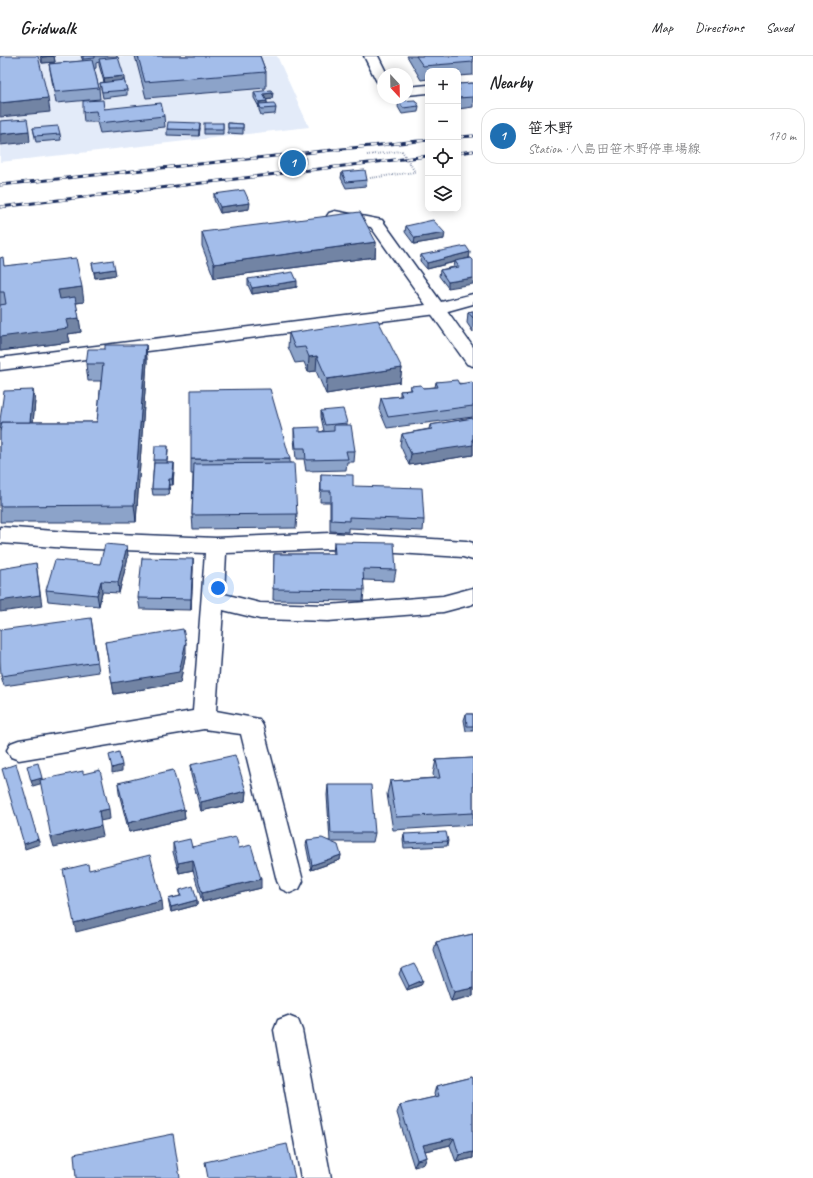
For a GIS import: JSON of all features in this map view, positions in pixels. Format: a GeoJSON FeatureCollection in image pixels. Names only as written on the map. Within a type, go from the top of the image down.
{"type":"FeatureCollection","features":[{"type":"Feature","properties":{"kind":"street"},"geometry":{"type":"LineString","coordinates":[[371,56],[377,68]]}},
{"type":"Feature","properties":{"kind":"street"},"geometry":{"type":"LineString","coordinates":[[413,90],[425,89]]}},
{"type":"Feature","properties":{"kind":"street"},"geometry":{"type":"LineString","coordinates":[[319,219],[342,216],[376,223],[473,360]]}},
{"type":"Feature","properties":{"kind":"street"},"geometry":{"type":"LineString","coordinates":[[0,364],[437,310],[462,301],[473,299]]}},
{"type":"Feature","properties":{"kind":"street"},"geometry":{"type":"LineString","coordinates":[[0,535],[68,540],[216,546],[330,541],[466,549],[473,552]]}},
{"type":"Feature","properties":{"kind":"street"},"geometry":{"type":"LineString","coordinates":[[204,719],[216,546]]}},
{"type":"Feature","properties":{"kind":"street"},"geometry":{"type":"LineString","coordinates":[[212,599],[260,611],[328,613],[443,604],[473,596]]}},
{"type":"Feature","properties":{"kind":"street"},"geometry":{"type":"LineString","coordinates":[[19,750],[204,719],[251,726],[290,881]]}},
{"type":"Feature","properties":{"kind":"street"},"geometry":{"type":"LineString","coordinates":[[288,1030],[316,1178]]}},
{"type":"Feature","properties":{"kind":"path"},"geometry":{"type":"LineString","coordinates":[[367,155],[402,151],[415,172],[370,178]]}},
{"type":"Feature","properties":{"kind":"shaded area"},"geometry":{"type":"Polygon","coordinates":[[[0,56],[277,56],[309,127],[0,162],[0,56]]]}},
{"type":"Feature","properties":{"kind":"building"},"geometry":{"type":"Polygon","coordinates":[[[0,56],[38,56],[48,98],[0,103],[0,56]]]}},
{"type":"Feature","properties":{"kind":"building"},"geometry":{"type":"Polygon","coordinates":[[[83,56],[95,56],[95,58],[83,59],[83,56]]]}},
{"type":"Feature","properties":{"kind":"building"},"geometry":{"type":"Polygon","coordinates":[[[138,56],[260,56],[266,72],[145,82],[138,56]]]}},
{"type":"Feature","properties":{"kind":"building"},"geometry":{"type":"Polygon","coordinates":[[[416,56],[473,56],[473,62],[423,66],[416,56]]]}},
{"type":"Feature","properties":{"kind":"building"},"geometry":{"type":"Polygon","coordinates":[[[118,57],[124,76],[104,78],[99,59],[118,57]]]}},
{"type":"Feature","properties":{"kind":"building"},"geometry":{"type":"Polygon","coordinates":[[[92,60],[99,88],[55,92],[49,64],[92,60]]]}},
{"type":"Feature","properties":{"kind":"building"},"geometry":{"type":"Polygon","coordinates":[[[124,80],[127,90],[102,92],[100,83],[124,80]]]}},
{"type":"Feature","properties":{"kind":"building"},"geometry":{"type":"Polygon","coordinates":[[[473,83],[473,97],[461,98],[461,84],[473,83]]]}},
{"type":"Feature","properties":{"kind":"building"},"geometry":{"type":"Polygon","coordinates":[[[271,90],[273,93],[263,94],[267,101],[259,102],[254,92],[271,90]]]}},
{"type":"Feature","properties":{"kind":"building"},"geometry":{"type":"Polygon","coordinates":[[[103,100],[104,109],[161,103],[164,116],[99,123],[96,111],[83,112],[83,101],[103,100]]]}},
{"type":"Feature","properties":{"kind":"building"},"geometry":{"type":"Polygon","coordinates":[[[413,100],[415,100],[419,106],[403,108],[401,104],[413,104],[413,100]]]}},
{"type":"Feature","properties":{"kind":"building"},"geometry":{"type":"Polygon","coordinates":[[[274,103],[276,108],[261,109],[259,104],[274,103]]]}},
{"type":"Feature","properties":{"kind":"building"},"geometry":{"type":"Polygon","coordinates":[[[27,119],[29,131],[0,134],[0,121],[27,119]]]}},
{"type":"Feature","properties":{"kind":"building"},"geometry":{"type":"Polygon","coordinates":[[[168,122],[200,123],[199,130],[167,129],[168,122]]]}},
{"type":"Feature","properties":{"kind":"building"},"geometry":{"type":"Polygon","coordinates":[[[204,123],[223,123],[223,129],[204,129],[204,123]]]}},
{"type":"Feature","properties":{"kind":"building"},"geometry":{"type":"Polygon","coordinates":[[[228,123],[243,124],[243,128],[228,128],[228,123]]]}},
{"type":"Feature","properties":{"kind":"building"},"geometry":{"type":"Polygon","coordinates":[[[58,126],[60,134],[35,136],[33,128],[58,126]]]}},
{"type":"Feature","properties":{"kind":"building"},"geometry":{"type":"Polygon","coordinates":[[[302,152],[305,158],[284,161],[282,155],[302,152]]]}},
{"type":"Feature","properties":{"kind":"building"},"geometry":{"type":"Polygon","coordinates":[[[365,170],[367,180],[346,182],[342,172],[365,170]]]}},
{"type":"Feature","properties":{"kind":"building"},"geometry":{"type":"Polygon","coordinates":[[[244,190],[250,203],[220,207],[214,194],[244,190]]]}},
{"type":"Feature","properties":{"kind":"building"},"geometry":{"type":"Polygon","coordinates":[[[360,212],[376,242],[214,264],[202,232],[360,212]]]}},
{"type":"Feature","properties":{"kind":"building"},"geometry":{"type":"Polygon","coordinates":[[[433,220],[445,233],[415,238],[406,226],[433,220]]]}},
{"type":"Feature","properties":{"kind":"building"},"geometry":{"type":"Polygon","coordinates":[[[466,246],[470,252],[427,263],[421,255],[466,246]]]}},
{"type":"Feature","properties":{"kind":"building"},"geometry":{"type":"Polygon","coordinates":[[[3,257],[4,266],[76,258],[82,287],[58,290],[60,299],[75,297],[79,318],[66,320],[68,328],[0,337],[0,305],[6,304],[4,292],[0,292],[0,258],[3,257]]]}},
{"type":"Feature","properties":{"kind":"building"},"geometry":{"type":"Polygon","coordinates":[[[471,258],[473,260],[473,278],[448,282],[440,270],[459,267],[455,261],[471,258]]]}},
{"type":"Feature","properties":{"kind":"building"},"geometry":{"type":"Polygon","coordinates":[[[113,260],[115,269],[94,272],[92,263],[113,260]]]}},
{"type":"Feature","properties":{"kind":"building"},"geometry":{"type":"Polygon","coordinates":[[[293,272],[297,281],[252,288],[248,279],[293,272]]]}},
{"type":"Feature","properties":{"kind":"building"},"geometry":{"type":"Polygon","coordinates":[[[473,311],[473,318],[468,312],[473,311]]]}},
{"type":"Feature","properties":{"kind":"building"},"geometry":{"type":"Polygon","coordinates":[[[378,320],[402,368],[327,379],[317,356],[309,357],[305,347],[295,348],[289,333],[378,320]]]}},
{"type":"Feature","properties":{"kind":"building"},"geometry":{"type":"Polygon","coordinates":[[[105,345],[146,345],[134,505],[0,506],[0,432],[2,422],[97,422],[103,364],[86,364],[88,349],[105,349],[105,345]]]}},
{"type":"Feature","properties":{"kind":"building"},"geometry":{"type":"Polygon","coordinates":[[[457,380],[459,384],[472,382],[473,406],[388,417],[381,398],[402,396],[400,391],[412,390],[410,386],[421,385],[423,388],[438,387],[436,382],[457,380]]]}},
{"type":"Feature","properties":{"kind":"building"},"geometry":{"type":"Polygon","coordinates":[[[270,389],[290,459],[191,459],[191,390],[270,389]]]}},
{"type":"Feature","properties":{"kind":"building"},"geometry":{"type":"Polygon","coordinates":[[[33,390],[30,422],[2,422],[0,424],[4,391],[33,390]]]}},
{"type":"Feature","properties":{"kind":"building"},"geometry":{"type":"Polygon","coordinates":[[[343,409],[347,423],[325,425],[321,411],[343,409]]]}},
{"type":"Feature","properties":{"kind":"building"},"geometry":{"type":"Polygon","coordinates":[[[473,418],[473,445],[411,454],[402,434],[432,429],[430,425],[473,418]]]}},
{"type":"Feature","properties":{"kind":"building"},"geometry":{"type":"Polygon","coordinates":[[[334,425],[351,425],[355,451],[346,451],[348,459],[306,460],[305,448],[296,448],[294,428],[319,427],[319,432],[334,431],[334,425]]]}},
{"type":"Feature","properties":{"kind":"building"},"geometry":{"type":"Polygon","coordinates":[[[155,446],[168,446],[167,460],[154,460],[155,446]]]}},
{"type":"Feature","properties":{"kind":"building"},"geometry":{"type":"Polygon","coordinates":[[[154,463],[174,463],[172,479],[169,479],[168,489],[152,489],[154,463]]]}},
{"type":"Feature","properties":{"kind":"building"},"geometry":{"type":"Polygon","coordinates":[[[294,463],[297,514],[192,515],[194,464],[294,463]]]}},
{"type":"Feature","properties":{"kind":"building"},"geometry":{"type":"Polygon","coordinates":[[[321,474],[353,475],[353,486],[422,488],[424,520],[349,517],[349,521],[331,520],[331,491],[321,491],[321,474]]]}},
{"type":"Feature","properties":{"kind":"building"},"geometry":{"type":"Polygon","coordinates":[[[334,542],[394,543],[396,570],[363,569],[364,590],[273,589],[274,554],[335,554],[334,542]]]}},
{"type":"Feature","properties":{"kind":"building"},"geometry":{"type":"Polygon","coordinates":[[[105,544],[127,546],[118,582],[101,581],[97,595],[46,590],[55,560],[100,564],[105,544]]]}},
{"type":"Feature","properties":{"kind":"building"},"geometry":{"type":"Polygon","coordinates":[[[142,558],[193,559],[191,599],[138,598],[142,558]]]}},
{"type":"Feature","properties":{"kind":"building"},"geometry":{"type":"Polygon","coordinates":[[[36,563],[40,595],[0,601],[0,569],[36,563]]]}},
{"type":"Feature","properties":{"kind":"building"},"geometry":{"type":"Polygon","coordinates":[[[91,618],[97,662],[1,676],[0,630],[91,618]]]}},
{"type":"Feature","properties":{"kind":"building"},"geometry":{"type":"Polygon","coordinates":[[[183,629],[186,642],[179,672],[112,683],[105,642],[183,629]]]}},
{"type":"Feature","properties":{"kind":"building"},"geometry":{"type":"Polygon","coordinates":[[[466,714],[473,714],[473,726],[467,726],[466,714]]]}},
{"type":"Feature","properties":{"kind":"building"},"geometry":{"type":"Polygon","coordinates":[[[119,752],[122,765],[112,768],[109,755],[119,752]]]}},
{"type":"Feature","properties":{"kind":"building"},"geometry":{"type":"Polygon","coordinates":[[[235,755],[246,791],[201,802],[190,765],[235,755]]]}},
{"type":"Feature","properties":{"kind":"building"},"geometry":{"type":"Polygon","coordinates":[[[473,758],[473,813],[396,817],[390,781],[440,778],[436,760],[473,758]]]}},
{"type":"Feature","properties":{"kind":"building"},"geometry":{"type":"Polygon","coordinates":[[[38,763],[42,778],[31,781],[27,766],[38,763]]]}},
{"type":"Feature","properties":{"kind":"building"},"geometry":{"type":"Polygon","coordinates":[[[16,764],[38,839],[24,844],[2,769],[16,764]]]}},
{"type":"Feature","properties":{"kind":"building"},"geometry":{"type":"Polygon","coordinates":[[[100,770],[109,809],[99,811],[101,826],[51,837],[40,780],[83,771],[83,774],[100,770]]]}},
{"type":"Feature","properties":{"kind":"building"},"geometry":{"type":"Polygon","coordinates":[[[173,770],[184,809],[128,823],[118,783],[173,770]]]}},
{"type":"Feature","properties":{"kind":"building"},"geometry":{"type":"Polygon","coordinates":[[[328,785],[371,785],[375,833],[331,833],[328,785]]]}},
{"type":"Feature","properties":{"kind":"building"},"geometry":{"type":"Polygon","coordinates":[[[446,832],[448,841],[405,843],[404,834],[446,832]]]}},
{"type":"Feature","properties":{"kind":"building"},"geometry":{"type":"Polygon","coordinates":[[[236,837],[239,848],[251,845],[261,879],[202,893],[193,860],[178,863],[173,843],[190,839],[192,847],[236,837]]]}},
{"type":"Feature","properties":{"kind":"building"},"geometry":{"type":"Polygon","coordinates":[[[322,838],[338,845],[341,855],[312,865],[307,840],[322,838]]]}},
{"type":"Feature","properties":{"kind":"building"},"geometry":{"type":"Polygon","coordinates":[[[150,855],[162,901],[74,923],[63,870],[88,864],[89,870],[150,855]]]}},
{"type":"Feature","properties":{"kind":"building"},"geometry":{"type":"Polygon","coordinates":[[[193,886],[197,900],[171,907],[168,899],[181,896],[180,890],[193,886]]]}},
{"type":"Feature","properties":{"kind":"building"},"geometry":{"type":"Polygon","coordinates":[[[473,934],[473,988],[454,992],[436,942],[473,934]]]}},
{"type":"Feature","properties":{"kind":"building"},"geometry":{"type":"Polygon","coordinates":[[[414,964],[423,980],[409,986],[401,969],[414,964]]]}},
{"type":"Feature","properties":{"kind":"building"},"geometry":{"type":"Polygon","coordinates":[[[473,1077],[473,1152],[459,1155],[454,1138],[423,1145],[427,1157],[417,1160],[400,1105],[439,1096],[436,1086],[473,1077]]]}},
{"type":"Feature","properties":{"kind":"building"},"geometry":{"type":"Polygon","coordinates":[[[173,1134],[180,1178],[76,1178],[74,1154],[173,1134]]]}},
{"type":"Feature","properties":{"kind":"building"},"geometry":{"type":"Polygon","coordinates":[[[287,1144],[295,1178],[208,1178],[205,1162],[287,1144]]]}},
{"type":"Feature","properties":{"kind":"railway"},"geometry":{"type":"LineString","coordinates":[[461,137],[473,136]]}},
{"type":"Feature","properties":{"kind":"railway"},"geometry":{"type":"LineString","coordinates":[[0,185],[425,140]]}},
{"type":"Feature","properties":{"kind":"railway"},"geometry":{"type":"LineString","coordinates":[[461,153],[473,151]]}},
{"type":"Feature","properties":{"kind":"railway"},"geometry":{"type":"LineString","coordinates":[[0,207],[425,156]]}},
{"type":"Feature","properties":{"kind":"place","name":"笹木野"},"geometry":{"type":"Point","coordinates":[293,163]}}]}
